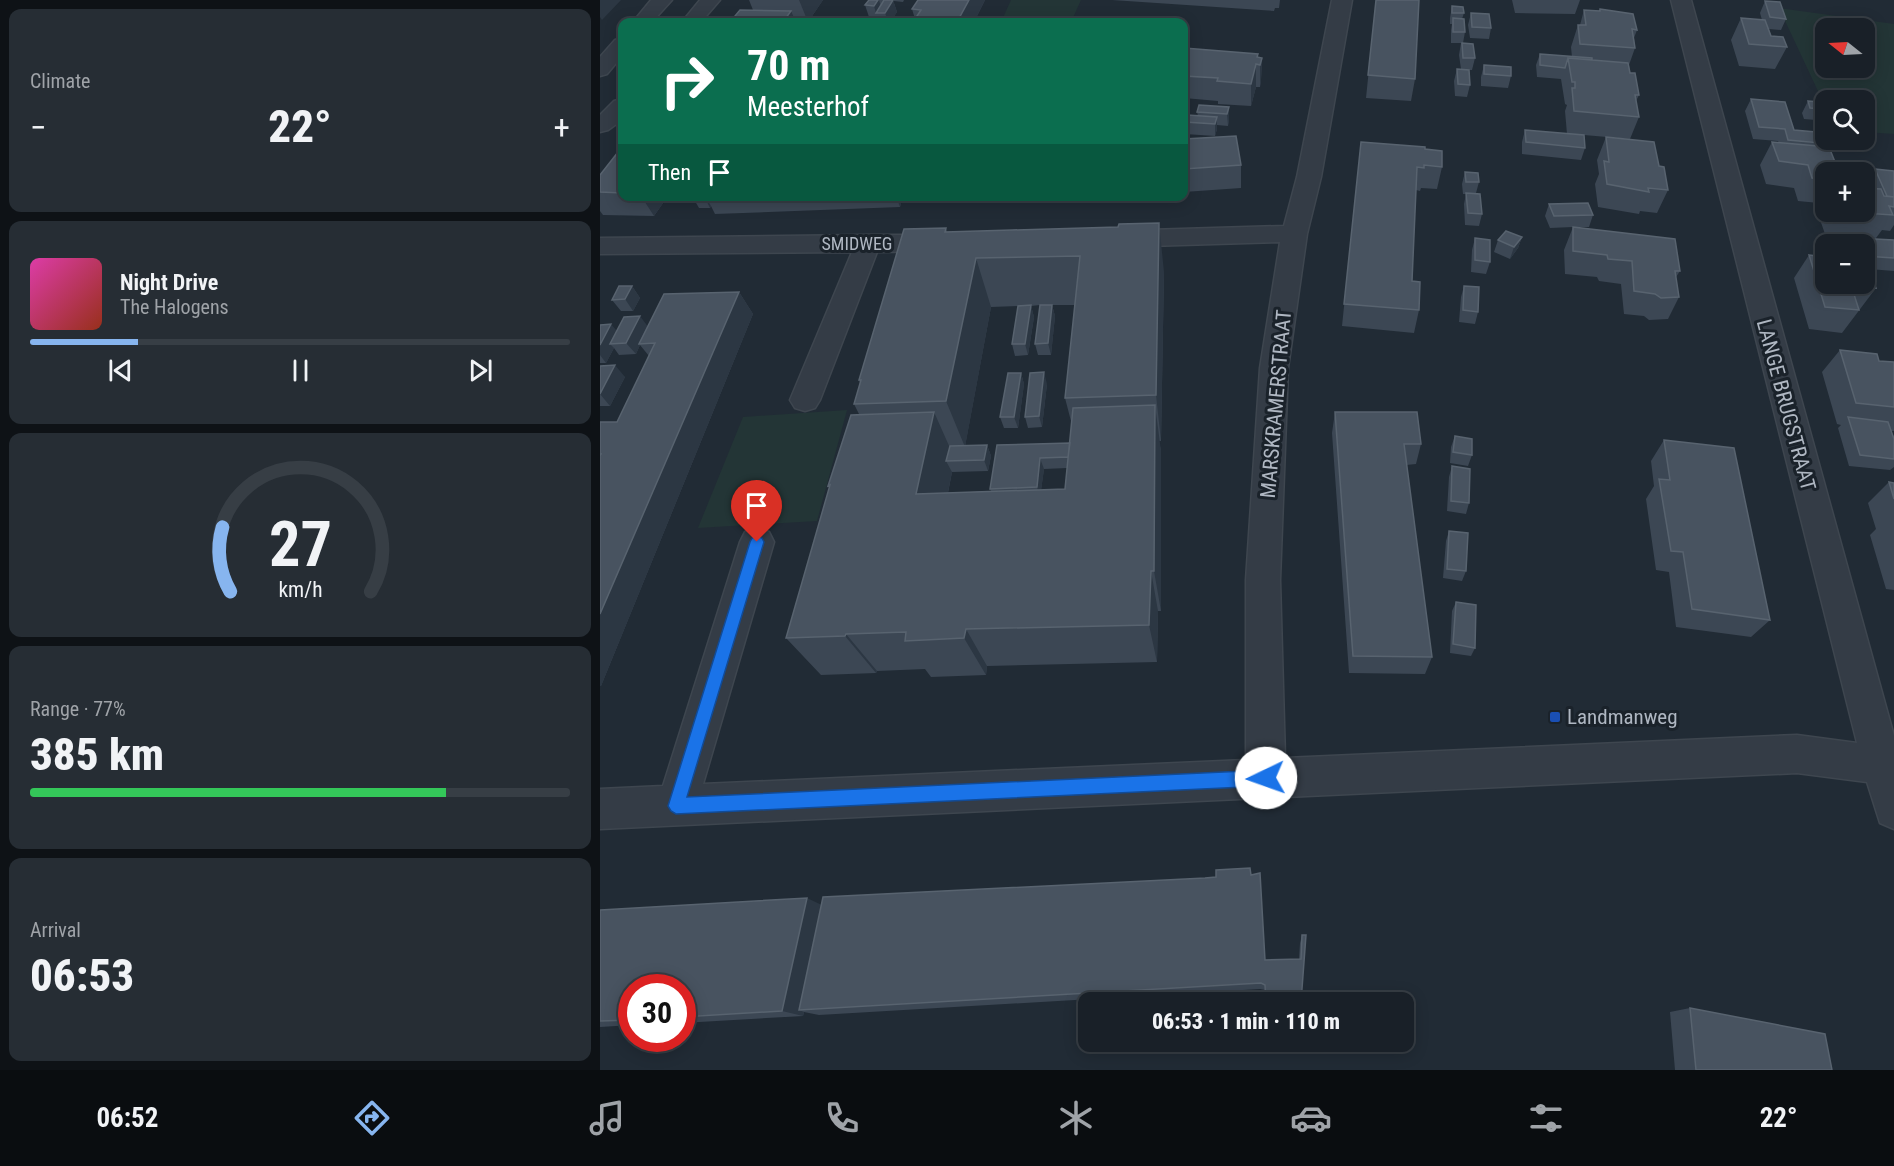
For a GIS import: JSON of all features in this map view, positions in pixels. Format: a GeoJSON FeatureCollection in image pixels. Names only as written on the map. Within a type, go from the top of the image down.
{"type":"FeatureCollection","features":[{"type":"Feature","properties":{"kind":"street"},"geometry":{"type":"LineString","coordinates":[[646,18],[662,0]]}},
{"type":"Feature","properties":{"kind":"street"},"geometry":{"type":"LineString","coordinates":[[694,18],[710,0]]}},
{"type":"Feature","properties":{"kind":"street","name":"MARSKRAMERSTRAAT"},"geometry":{"type":"LineString","coordinates":[[1266,778],[1264,568],[1274,368],[1294,234],[1308,177],[1342,0]]}},
{"type":"Feature","properties":{"kind":"street","name":"LANGE BRUGSTRAAT"},"geometry":{"type":"LineString","coordinates":[[1681,0],[1887,766],[1894,809]]}},
{"type":"Feature","properties":{"kind":"street"},"geometry":{"type":"LineString","coordinates":[[600,70],[615,51]]}},
{"type":"Feature","properties":{"kind":"street"},"geometry":{"type":"LineString","coordinates":[[600,125],[618,111]]}},
{"type":"Feature","properties":{"kind":"street"},"geometry":{"type":"LineString","coordinates":[[1095,239],[1294,234]]}},
{"type":"Feature","properties":{"kind":"street"},"geometry":{"type":"LineString","coordinates":[[805,400],[868,243]]}},
{"type":"Feature","properties":{"kind":"street","name":"SMIDWEG"},"geometry":{"type":"LineString","coordinates":[[600,246],[967,243]]}},
{"type":"Feature","properties":{"kind":"street"},"geometry":{"type":"LineString","coordinates":[[676,806],[757,542]]}},
{"type":"Feature","properties":{"kind":"street"},"geometry":{"type":"LineString","coordinates":[[600,809],[1797,754],[1887,766]]}},
{"type":"Feature","properties":{"kind":"shaded area"},"geometry":{"type":"Polygon","coordinates":[[[1011,0],[1081,0],[1073,18],[1003,18],[1011,0]]]}},
{"type":"Feature","properties":{"kind":"shaded area"},"geometry":{"type":"Polygon","coordinates":[[[1779,8],[1851,18],[1815,18],[1815,78],[1875,78],[1875,21],[1894,24],[1894,134],[1875,133],[1875,90],[1817,90],[1779,8]]]}},
{"type":"Feature","properties":{"kind":"shaded area"},"geometry":{"type":"Polygon","coordinates":[[[847,410],[817,521],[698,528],[743,417],[847,410]]]}},
{"type":"Feature","properties":{"kind":"building"},"geometry":{"type":"Polygon","coordinates":[[[869,0],[878,0],[874,6],[865,5],[869,0]]]}},
{"type":"Feature","properties":{"kind":"building"},"geometry":{"type":"Polygon","coordinates":[[[884,0],[893,0],[885,13],[876,13],[884,0]]]}},
{"type":"Feature","properties":{"kind":"building"},"geometry":{"type":"Polygon","coordinates":[[[918,0],[969,0],[959,18],[916,18],[921,10],[912,9],[918,0]]]}},
{"type":"Feature","properties":{"kind":"building"},"geometry":{"type":"Polygon","coordinates":[[[1376,0],[1419,0],[1415,79],[1368,75],[1376,0]]]}},
{"type":"Feature","properties":{"kind":"building"},"geometry":{"type":"Polygon","coordinates":[[[1765,1],[1780,2],[1786,19],[1770,17],[1765,1]]]}},
{"type":"Feature","properties":{"kind":"building"},"geometry":{"type":"Polygon","coordinates":[[[1452,6],[1463,7],[1464,13],[1452,13],[1452,6]]]}},
{"type":"Feature","properties":{"kind":"building"},"geometry":{"type":"Polygon","coordinates":[[[1600,9],[1633,14],[1637,30],[1632,29],[1635,48],[1580,44],[1578,25],[1586,25],[1584,10],[1600,11],[1600,9]]]}},
{"type":"Feature","properties":{"kind":"building"},"geometry":{"type":"Polygon","coordinates":[[[740,10],[791,11],[786,18],[733,18],[740,10]]]}},
{"type":"Feature","properties":{"kind":"building"},"geometry":{"type":"Polygon","coordinates":[[[1471,13],[1489,14],[1491,28],[1472,27],[1471,13]]]}},
{"type":"Feature","properties":{"kind":"building"},"geometry":{"type":"Polygon","coordinates":[[[1453,18],[1464,19],[1465,32],[1453,32],[1453,18]]]}},
{"type":"Feature","properties":{"kind":"building"},"geometry":{"type":"Polygon","coordinates":[[[1741,18],[1765,20],[1771,36],[1783,37],[1787,47],[1749,44],[1741,18]]]}},
{"type":"Feature","properties":{"kind":"building"},"geometry":{"type":"Polygon","coordinates":[[[1462,43],[1473,44],[1475,58],[1463,58],[1462,43]]]}},
{"type":"Feature","properties":{"kind":"building"},"geometry":{"type":"Polygon","coordinates":[[[1188,48],[1258,54],[1257,57],[1262,58],[1260,65],[1256,64],[1251,84],[1217,81],[1218,78],[1188,76],[1188,48]]]}},
{"type":"Feature","properties":{"kind":"building"},"geometry":{"type":"Polygon","coordinates":[[[1540,54],[1592,58],[1592,60],[1568,58],[1565,68],[1540,65],[1540,54]]]}},
{"type":"Feature","properties":{"kind":"building"},"geometry":{"type":"Polygon","coordinates":[[[1568,58],[1628,63],[1630,73],[1635,73],[1639,95],[1635,95],[1639,117],[1574,111],[1572,88],[1575,88],[1575,82],[1572,82],[1568,58]]]}},
{"type":"Feature","properties":{"kind":"building"},"geometry":{"type":"Polygon","coordinates":[[[1484,65],[1511,67],[1511,76],[1484,74],[1484,65]]]}},
{"type":"Feature","properties":{"kind":"building"},"geometry":{"type":"Polygon","coordinates":[[[1457,69],[1469,70],[1470,85],[1458,84],[1457,69]]]}},
{"type":"Feature","properties":{"kind":"building"},"geometry":{"type":"Polygon","coordinates":[[[1751,99],[1785,102],[1794,130],[1815,132],[1815,143],[1788,140],[1785,129],[1759,127],[1751,99]]]}},
{"type":"Feature","properties":{"kind":"building"},"geometry":{"type":"Polygon","coordinates":[[[1808,101],[1815,102],[1815,108],[1810,108],[1808,101]]]}},
{"type":"Feature","properties":{"kind":"building"},"geometry":{"type":"Polygon","coordinates":[[[1199,105],[1229,107],[1227,114],[1197,112],[1199,105]]]}},
{"type":"Feature","properties":{"kind":"building"},"geometry":{"type":"Polygon","coordinates":[[[1188,115],[1217,117],[1215,124],[1188,122],[1188,115]]]}},
{"type":"Feature","properties":{"kind":"building"},"geometry":{"type":"Polygon","coordinates":[[[1525,130],[1584,135],[1585,148],[1526,142],[1525,130]]]}},
{"type":"Feature","properties":{"kind":"building"},"geometry":{"type":"Polygon","coordinates":[[[1236,136],[1241,165],[1188,169],[1188,139],[1236,136]]]}},
{"type":"Feature","properties":{"kind":"building"},"geometry":{"type":"Polygon","coordinates":[[[1606,137],[1654,142],[1659,166],[1664,167],[1668,190],[1648,188],[1649,192],[1607,184],[1604,161],[1609,162],[1606,137]]]}},
{"type":"Feature","properties":{"kind":"building"},"geometry":{"type":"Polygon","coordinates":[[[1361,142],[1425,147],[1425,149],[1442,151],[1442,167],[1424,165],[1424,168],[1417,167],[1412,281],[1420,282],[1419,310],[1344,304],[1361,142]]]}},
{"type":"Feature","properties":{"kind":"building"},"geometry":{"type":"Polygon","coordinates":[[[1772,142],[1815,146],[1815,150],[1830,150],[1835,162],[1815,162],[1815,178],[1812,178],[1808,165],[1779,161],[1772,142]]]}},
{"type":"Feature","properties":{"kind":"building"},"geometry":{"type":"Polygon","coordinates":[[[618,152],[618,193],[600,192],[600,175],[618,152]]]}},
{"type":"Feature","properties":{"kind":"building"},"geometry":{"type":"Polygon","coordinates":[[[1875,169],[1894,171],[1894,197],[1887,196],[1875,169]]]}},
{"type":"Feature","properties":{"kind":"building"},"geometry":{"type":"Polygon","coordinates":[[[1465,172],[1478,173],[1479,182],[1466,182],[1465,172]]]}},
{"type":"Feature","properties":{"kind":"building"},"geometry":{"type":"Polygon","coordinates":[[[1875,189],[1881,189],[1884,196],[1894,197],[1894,207],[1889,206],[1893,215],[1875,214],[1875,189]]]}},
{"type":"Feature","properties":{"kind":"building"},"geometry":{"type":"Polygon","coordinates":[[[1466,193],[1480,194],[1482,214],[1468,213],[1466,193]]]}},
{"type":"Feature","properties":{"kind":"building"},"geometry":{"type":"Polygon","coordinates":[[[1588,203],[1593,215],[1554,216],[1549,204],[1588,203]]]}},
{"type":"Feature","properties":{"kind":"building"},"geometry":{"type":"Polygon","coordinates":[[[1159,223],[1156,395],[1065,398],[1080,256],[976,258],[946,401],[854,404],[904,229],[946,228],[945,232],[1118,227],[1119,224],[1159,223]]]}},
{"type":"Feature","properties":{"kind":"building"},"geometry":{"type":"Polygon","coordinates":[[[1573,227],[1675,239],[1680,271],[1675,271],[1679,297],[1661,298],[1655,294],[1634,291],[1632,261],[1608,259],[1607,255],[1573,251],[1573,227]]]}},
{"type":"Feature","properties":{"kind":"building"},"geometry":{"type":"Polygon","coordinates":[[[1506,231],[1522,237],[1514,247],[1498,240],[1506,231]]]}},
{"type":"Feature","properties":{"kind":"building"},"geometry":{"type":"Polygon","coordinates":[[[1475,238],[1490,240],[1490,262],[1475,260],[1475,238]]]}},
{"type":"Feature","properties":{"kind":"building"},"geometry":{"type":"Polygon","coordinates":[[[1875,239],[1894,240],[1894,258],[1875,257],[1875,239]]]}},
{"type":"Feature","properties":{"kind":"building"},"geometry":{"type":"Polygon","coordinates":[[[1809,255],[1815,256],[1815,274],[1809,255]]]}},
{"type":"Feature","properties":{"kind":"building"},"geometry":{"type":"Polygon","coordinates":[[[619,286],[632,286],[625,299],[612,300],[619,286]]]}},
{"type":"Feature","properties":{"kind":"building"},"geometry":{"type":"Polygon","coordinates":[[[1464,286],[1479,287],[1478,312],[1463,310],[1464,286]]]}},
{"type":"Feature","properties":{"kind":"building"},"geometry":{"type":"Polygon","coordinates":[[[739,292],[600,614],[600,422],[617,422],[655,343],[639,344],[664,294],[739,292]]]}},
{"type":"Feature","properties":{"kind":"building"},"geometry":{"type":"Polygon","coordinates":[[[1821,294],[1854,294],[1859,310],[1825,307],[1821,294]]]}},
{"type":"Feature","properties":{"kind":"building"},"geometry":{"type":"Polygon","coordinates":[[[1031,305],[1025,344],[1012,344],[1018,306],[1031,305]]]}},
{"type":"Feature","properties":{"kind":"building"},"geometry":{"type":"Polygon","coordinates":[[[1040,305],[1052,305],[1048,343],[1035,344],[1040,305]]]}},
{"type":"Feature","properties":{"kind":"building"},"geometry":{"type":"Polygon","coordinates":[[[640,316],[626,343],[610,344],[624,317],[640,316]]]}},
{"type":"Feature","properties":{"kind":"building"},"geometry":{"type":"Polygon","coordinates":[[[611,324],[600,345],[600,325],[611,324]]]}},
{"type":"Feature","properties":{"kind":"building"},"geometry":{"type":"Polygon","coordinates":[[[1840,350],[1877,354],[1879,361],[1894,362],[1894,407],[1856,403],[1840,350]]]}},
{"type":"Feature","properties":{"kind":"building"},"geometry":{"type":"Polygon","coordinates":[[[615,365],[600,394],[600,366],[615,365]]]}},
{"type":"Feature","properties":{"kind":"building"},"geometry":{"type":"Polygon","coordinates":[[[1044,372],[1039,416],[1025,417],[1030,373],[1044,372]]]}},
{"type":"Feature","properties":{"kind":"building"},"geometry":{"type":"Polygon","coordinates":[[[1008,373],[1021,373],[1014,417],[1000,417],[1008,373]]]}},
{"type":"Feature","properties":{"kind":"building"},"geometry":{"type":"Polygon","coordinates":[[[1155,405],[1154,571],[1151,571],[1149,625],[966,629],[964,638],[905,641],[906,632],[786,638],[830,485],[828,486],[851,415],[934,412],[916,494],[1065,489],[1073,408],[1155,405]]]}},
{"type":"Feature","properties":{"kind":"building"},"geometry":{"type":"Polygon","coordinates":[[[1335,412],[1417,412],[1421,444],[1404,444],[1432,657],[1353,656],[1335,412]]]}},
{"type":"Feature","properties":{"kind":"building"},"geometry":{"type":"Polygon","coordinates":[[[1848,417],[1888,422],[1894,439],[1894,459],[1860,455],[1848,417]]]}},
{"type":"Feature","properties":{"kind":"building"},"geometry":{"type":"Polygon","coordinates":[[[1455,436],[1472,439],[1472,455],[1453,452],[1455,436]]]}},
{"type":"Feature","properties":{"kind":"building"},"geometry":{"type":"Polygon","coordinates":[[[1664,440],[1734,448],[1770,620],[1692,609],[1683,552],[1671,551],[1659,479],[1670,480],[1664,440]]]}},
{"type":"Feature","properties":{"kind":"building"},"geometry":{"type":"Polygon","coordinates":[[[1070,443],[1068,457],[1040,458],[1037,487],[990,489],[997,445],[1070,443]]]}},
{"type":"Feature","properties":{"kind":"building"},"geometry":{"type":"Polygon","coordinates":[[[987,445],[984,460],[946,461],[950,446],[987,445]]]}},
{"type":"Feature","properties":{"kind":"building"},"geometry":{"type":"Polygon","coordinates":[[[1452,466],[1470,469],[1469,503],[1451,501],[1452,466]]]}},
{"type":"Feature","properties":{"kind":"building"},"geometry":{"type":"Polygon","coordinates":[[[1889,482],[1894,483],[1894,499],[1889,482]]]}},
{"type":"Feature","properties":{"kind":"building"},"geometry":{"type":"Polygon","coordinates":[[[1449,531],[1468,533],[1466,571],[1447,569],[1449,531]]]}},
{"type":"Feature","properties":{"kind":"building"},"geometry":{"type":"Polygon","coordinates":[[[1456,602],[1476,605],[1475,648],[1453,644],[1456,602]]]}},
{"type":"Feature","properties":{"kind":"building"},"geometry":{"type":"Polygon","coordinates":[[[1250,868],[1251,875],[1260,873],[1265,960],[1301,959],[1302,935],[1306,935],[1302,992],[1265,992],[1265,985],[1261,983],[799,1010],[823,897],[1205,878],[1216,877],[1216,870],[1250,868]]]}},
{"type":"Feature","properties":{"kind":"building"},"geometry":{"type":"Polygon","coordinates":[[[807,898],[782,1011],[696,1016],[696,974],[618,974],[618,1020],[600,1021],[600,910],[807,898]]]}},
{"type":"Feature","properties":{"kind":"building"},"geometry":{"type":"Polygon","coordinates":[[[1690,1008],[1825,1034],[1832,1070],[1696,1070],[1690,1008]]]}},
{"type":"Feature","properties":{"kind":"place","name":"Landmanweg"},"geometry":{"type":"Point","coordinates":[1555,717]}},
{"type":"Feature","properties":{"kind":"route"},"geometry":{"type":"LineString","coordinates":[[757,542],[676,806],[1266,778]]}}]}
